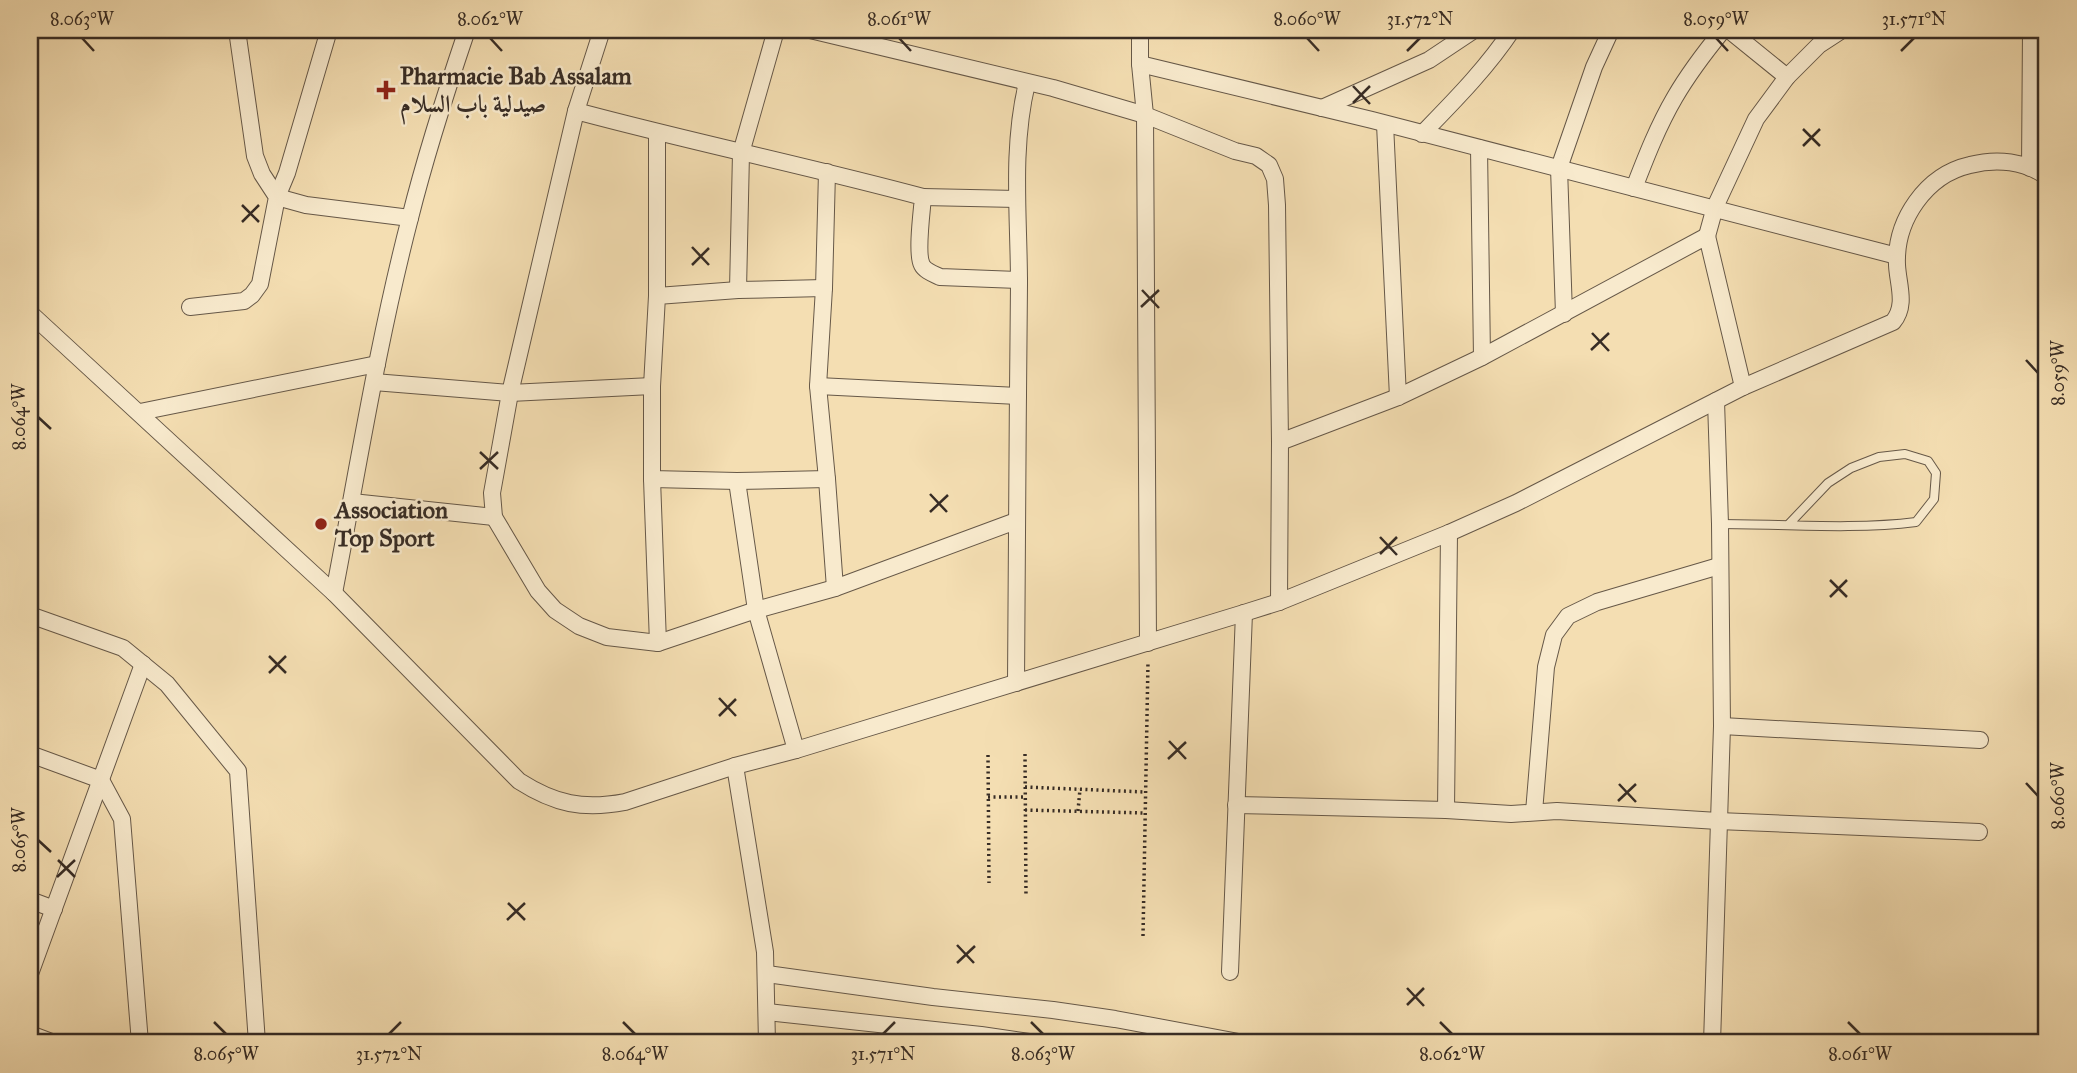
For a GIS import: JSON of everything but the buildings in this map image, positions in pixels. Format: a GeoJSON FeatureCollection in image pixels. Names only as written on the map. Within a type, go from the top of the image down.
{"type":"FeatureCollection","features":[{"type":"Feature","properties":{"kind":"street"},"geometry":{"type":"LineString","coordinates":[[237,30],[255,156],[262,174],[277,197],[306,205],[410,218]]}},
{"type":"Feature","properties":{"kind":"street"},"geometry":{"type":"LineString","coordinates":[[190,307],[244,301],[260,284],[277,197],[287,173],[329,30]]}},
{"type":"Feature","properties":{"kind":"street"},"geometry":{"type":"LineString","coordinates":[[334,593],[377,364],[410,218],[467,30]]}},
{"type":"Feature","properties":{"kind":"street"},"geometry":{"type":"LineString","coordinates":[[602,30],[576,111],[510,393],[492,492],[494,517],[538,591],[555,610],[579,626],[607,637],[658,643],[756,610],[835,588],[1016,521]]}},
{"type":"Feature","properties":{"kind":"street"},"geometry":{"type":"LineString","coordinates":[[738,290],[741,153],[775,30]]}},
{"type":"Feature","properties":{"kind":"street"},"geometry":{"type":"LineString","coordinates":[[810,30],[1053,88],[1145,115],[1256,156],[1269,165],[1275,179],[1280,442],[1279,602]]}},
{"type":"Feature","properties":{"kind":"street"},"geometry":{"type":"LineString","coordinates":[[1140,30],[1145,115],[1148,643]]}},
{"type":"Feature","properties":{"kind":"street"},"geometry":{"type":"LineString","coordinates":[[1322,108],[1429,60],[1474,30]]}},
{"type":"Feature","properties":{"kind":"street"},"geometry":{"type":"LineString","coordinates":[[1422,134],[1475,80],[1512,30]]}},
{"type":"Feature","properties":{"kind":"street"},"geometry":{"type":"LineString","coordinates":[[1564,314],[1559,168],[1594,67],[1611,30]]}},
{"type":"Feature","properties":{"kind":"street"},"geometry":{"type":"LineString","coordinates":[[1634,188],[1654,138],[1674,99],[1696,63],[1723,30]]}},
{"type":"Feature","properties":{"kind":"street"},"geometry":{"type":"LineString","coordinates":[[1729,30],[1787,77]]}},
{"type":"Feature","properties":{"kind":"street"},"geometry":{"type":"LineString","coordinates":[[1743,387],[1707,236],[1715,207],[1756,119],[1787,77],[1819,45],[1843,30]]}},
{"type":"Feature","properties":{"kind":"street"},"geometry":{"type":"LineString","coordinates":[[2030,168],[2031,30]]}},
{"type":"Feature","properties":{"kind":"street"},"geometry":{"type":"LineString","coordinates":[[1140,64],[1715,207],[1897,256]]}},
{"type":"Feature","properties":{"kind":"street"},"geometry":{"type":"LineString","coordinates":[[1016,683],[1019,280],[1017,199],[1019,117],[1027,83]]}},
{"type":"Feature","properties":{"kind":"street"},"geometry":{"type":"LineString","coordinates":[[576,111],[923,197],[1017,199]]}},
{"type":"Feature","properties":{"kind":"street"},"geometry":{"type":"LineString","coordinates":[[1385,124],[1398,397]]}},
{"type":"Feature","properties":{"kind":"street"},"geometry":{"type":"LineString","coordinates":[[657,132],[657,296],[652,386],[652,479],[658,643]]}},
{"type":"Feature","properties":{"kind":"street"},"geometry":{"type":"LineString","coordinates":[[1479,148],[1482,356]]}},
{"type":"Feature","properties":{"kind":"street"},"geometry":{"type":"LineString","coordinates":[[30,313],[334,593],[519,781],[552,799],[570,804],[607,806],[1279,602],[1449,533],[1516,503],[1743,387],[1893,322],[1898,316],[1902,301],[1897,256],[1904,223],[1922,194],[1948,173],[1980,162],[2014,163],[2047,177]]}},
{"type":"Feature","properties":{"kind":"street"},"geometry":{"type":"LineString","coordinates":[[827,172],[818,386],[835,588]]}},
{"type":"Feature","properties":{"kind":"street"},"geometry":{"type":"LineString","coordinates":[[923,197],[920,255],[922,265],[929,272],[940,277],[1019,280]]}},
{"type":"Feature","properties":{"kind":"street"},"geometry":{"type":"LineString","coordinates":[[1280,442],[1398,397],[1564,314],[1707,236]]}},
{"type":"Feature","properties":{"kind":"street"},"geometry":{"type":"LineString","coordinates":[[657,296],[738,290],[824,288]]}},
{"type":"Feature","properties":{"kind":"street"},"geometry":{"type":"LineString","coordinates":[[139,412],[377,364]]}},
{"type":"Feature","properties":{"kind":"street"},"geometry":{"type":"LineString","coordinates":[[374,382],[510,393],[652,386]]}},
{"type":"Feature","properties":{"kind":"street"},"geometry":{"type":"LineString","coordinates":[[818,386],[1018,397]]}},
{"type":"Feature","properties":{"kind":"street"},"geometry":{"type":"LineString","coordinates":[[1712,1043],[1722,726],[1716,401]]}},
{"type":"Feature","properties":{"kind":"street"},"geometry":{"type":"LineString","coordinates":[[652,479],[827,479]]}},
{"type":"Feature","properties":{"kind":"street"},"geometry":{"type":"LineString","coordinates":[[737,481],[756,610],[796,750]]}},
{"type":"Feature","properties":{"kind":"street"},"geometry":{"type":"LineString","coordinates":[[352,502],[494,517]]}},
{"type":"Feature","properties":{"kind":"street"},"geometry":{"type":"LineString","coordinates":[[1446,810],[1449,533]]}},
{"type":"Feature","properties":{"kind":"street"},"geometry":{"type":"LineString","coordinates":[[1534,811],[1546,667],[1554,635],[1568,616],[1597,602],[1719,566]]}},
{"type":"Feature","properties":{"kind":"street"},"geometry":{"type":"LineString","coordinates":[[1230,972],[1244,613]]}},
{"type":"Feature","properties":{"kind":"street"},"geometry":{"type":"LineString","coordinates":[[30,615],[123,648],[167,684],[237,771],[257,1043]]}},
{"type":"Feature","properties":{"kind":"street"},"geometry":{"type":"LineString","coordinates":[[30,974],[143,664]]}},
{"type":"Feature","properties":{"kind":"street"},"geometry":{"type":"LineString","coordinates":[[1722,726],[1980,740]]}},
{"type":"Feature","properties":{"kind":"street"},"geometry":{"type":"LineString","coordinates":[[30,754],[101,780],[122,818],[140,1043]]}},
{"type":"Feature","properties":{"kind":"street"},"geometry":{"type":"LineString","coordinates":[[735,766],[765,952],[767,1043]]}},
{"type":"Feature","properties":{"kind":"street"},"geometry":{"type":"LineString","coordinates":[[1237,805],[1511,814],[1557,811],[1979,832]]}},
{"type":"Feature","properties":{"kind":"street"},"geometry":{"type":"LineString","coordinates":[[30,900],[54,909]]}},
{"type":"Feature","properties":{"kind":"street"},"geometry":{"type":"LineString","coordinates":[[767,974],[1077,1013],[1244,1043]]}},
{"type":"Feature","properties":{"kind":"street"},"geometry":{"type":"LineString","coordinates":[[767,1012],[1036,1043]]}},
{"type":"Feature","properties":{"kind":"street"},"geometry":{"type":"LineString","coordinates":[[30,1034],[54,1043]]}},
{"type":"Feature","properties":{"kind":"lane"},"geometry":{"type":"LineString","coordinates":[[1720,524],[1890,525],[1916,522],[1934,499],[1936,473],[1928,461],[1905,454],[1879,457],[1851,468],[1828,483],[1788,524]]}},
{"type":"Feature","properties":{"kind":"path"},"geometry":{"type":"LineString","coordinates":[[1143,936],[1148,643]]}},
{"type":"Feature","properties":{"kind":"path"},"geometry":{"type":"LineString","coordinates":[[1025,754],[1026,897]]}},
{"type":"Feature","properties":{"kind":"path"},"geometry":{"type":"LineString","coordinates":[[988,755],[989,883]]}},
{"type":"Feature","properties":{"kind":"path"},"geometry":{"type":"LineString","coordinates":[[1025,787],[1145,792]]}},
{"type":"Feature","properties":{"kind":"path"},"geometry":{"type":"LineString","coordinates":[[1078,811],[1080,789]]}},
{"type":"Feature","properties":{"kind":"path"},"geometry":{"type":"LineString","coordinates":[[988,797],[1025,797]]}},
{"type":"Feature","properties":{"kind":"path"},"geometry":{"type":"LineString","coordinates":[[1025,810],[1144,813]]}},
{"type":"Feature","properties":{"kind":"place","name":"Pharmacie Bab Assalam صيدلية باب السلام"},"geometry":{"type":"Point","coordinates":[386,90]}},
{"type":"Feature","properties":{"kind":"place","name":"Association Top Sport"},"geometry":{"type":"Point","coordinates":[321,524]}}]}
